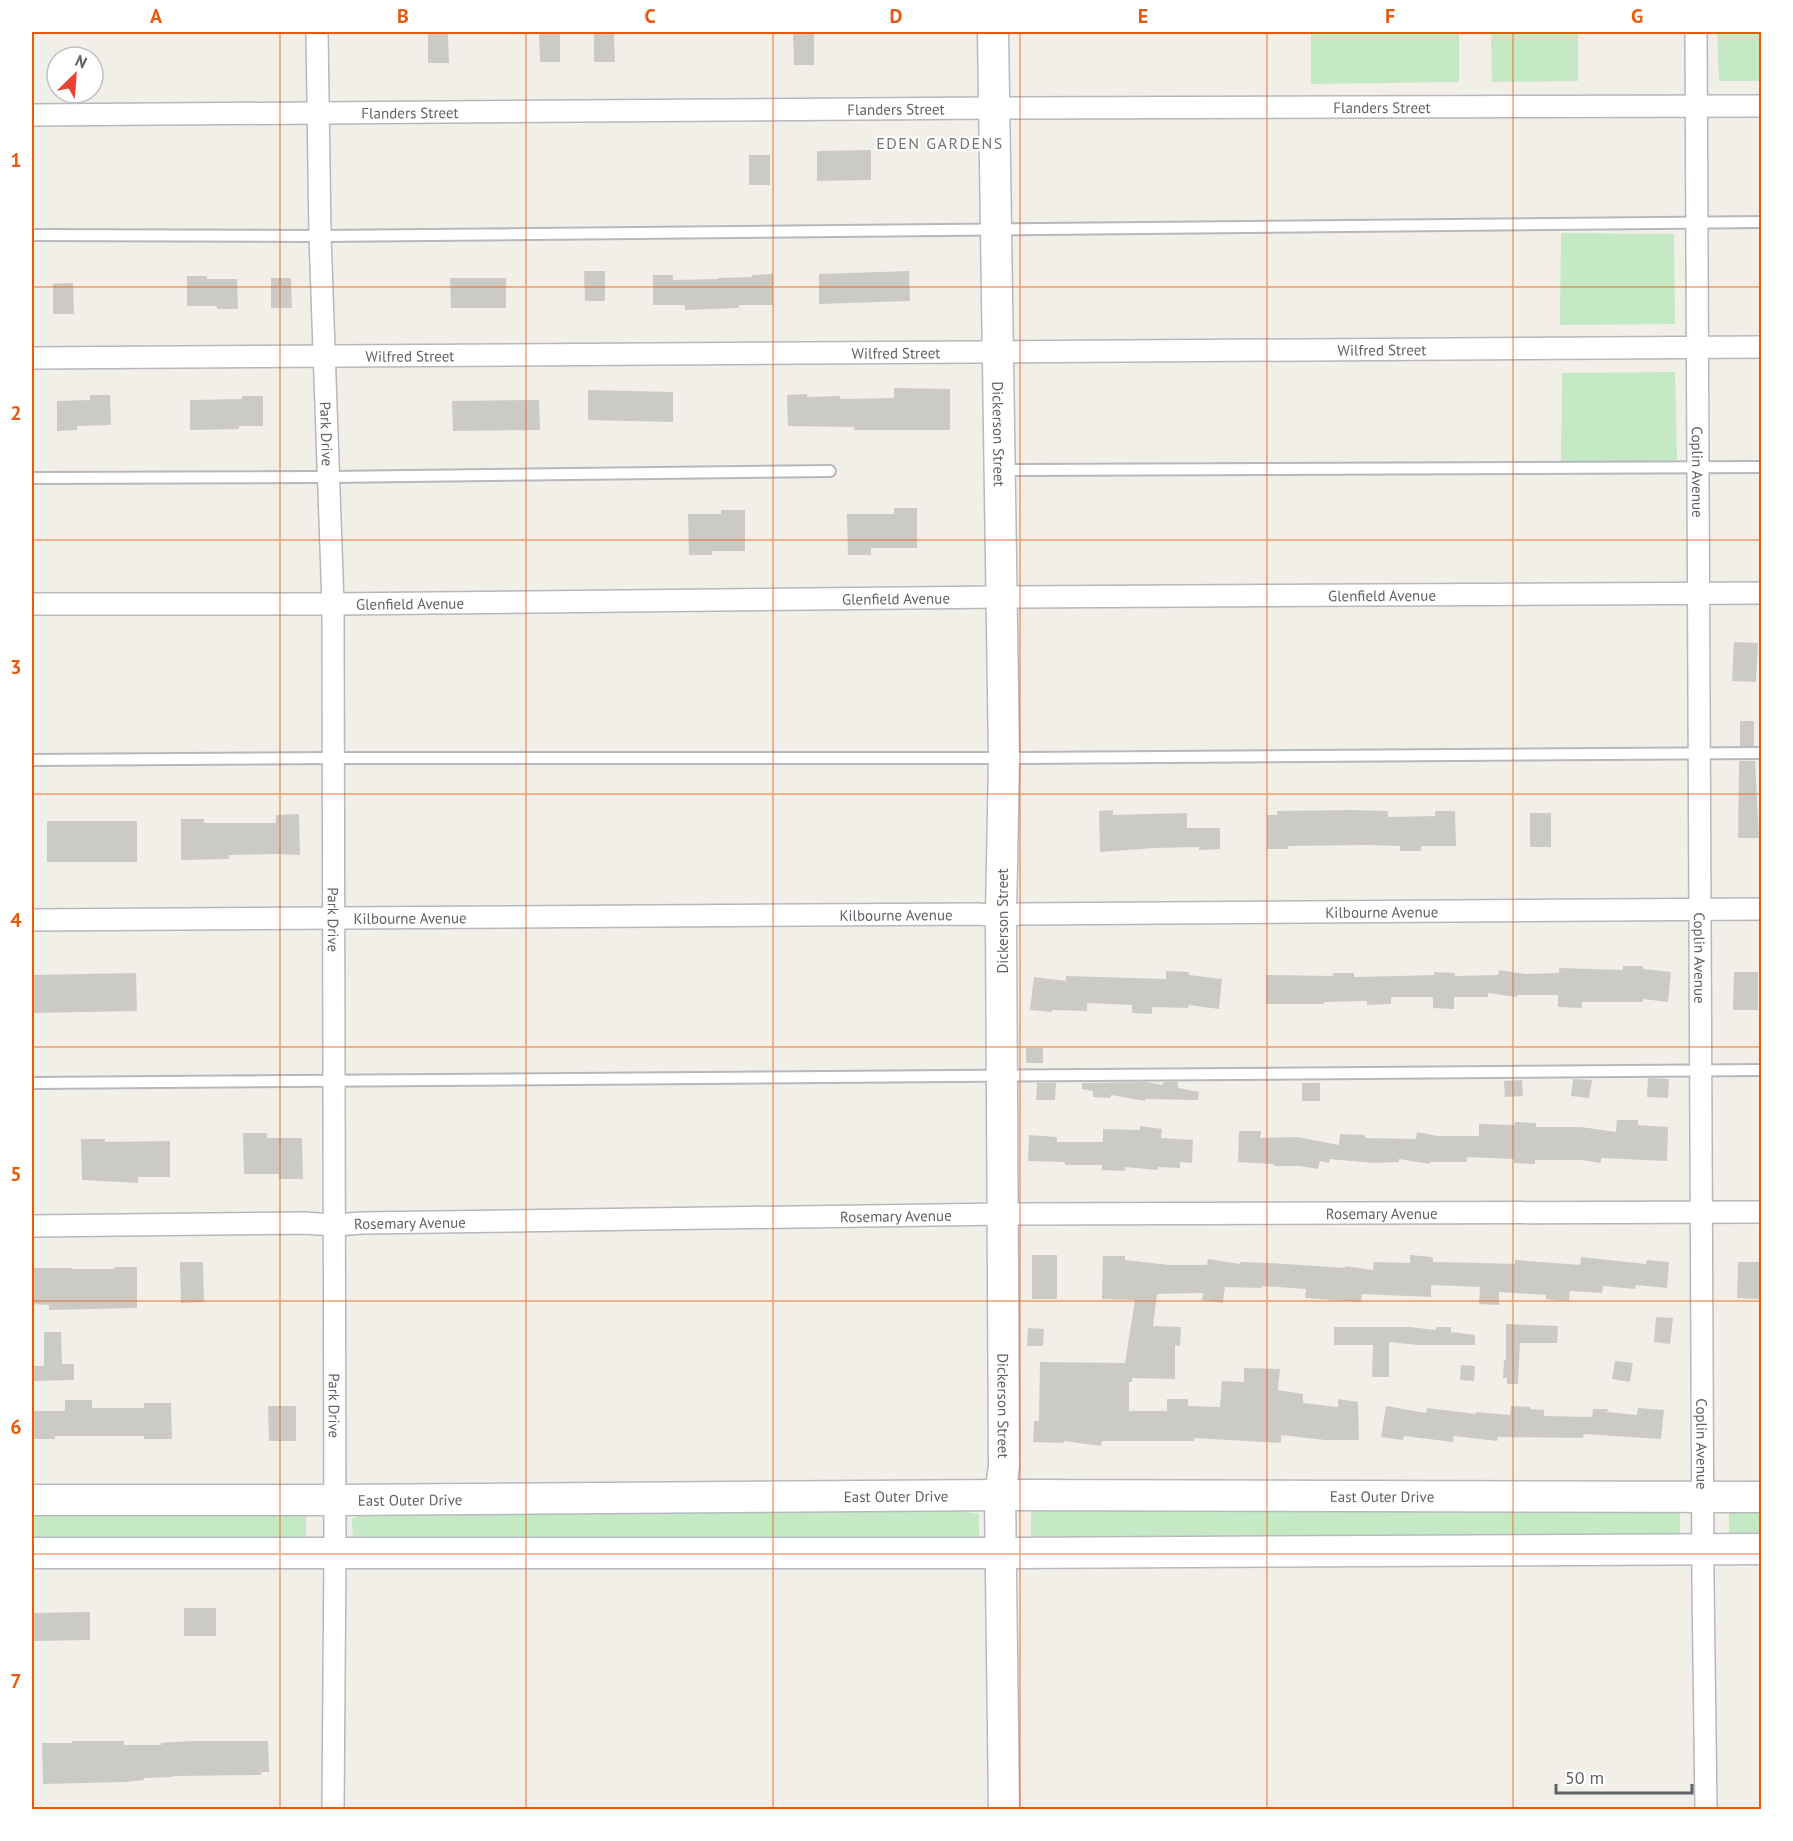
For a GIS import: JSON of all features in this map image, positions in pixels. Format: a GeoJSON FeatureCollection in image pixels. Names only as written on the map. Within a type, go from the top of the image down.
{"type":"FeatureCollection","features":[{"type":"Feature","properties":{"kind":"street","name":"Park Drive"},"geometry":{"type":"LineString","coordinates":[[317,32],[320,236],[333,604],[336,1552],[333,1809]]}},
{"type":"Feature","properties":{"kind":"street","name":"Dickerson Street"},"geometry":{"type":"LineString","coordinates":[[993,32],[1004,758],[1002,916],[1004,1466],[1000,1495],[1004,1809]]}},
{"type":"Feature","properties":{"kind":"street","name":"Coplin Avenue"},"geometry":{"type":"LineString","coordinates":[[1696,32],[1706,1809]]}},
{"type":"Feature","properties":{"kind":"street","name":"Flanders Street"},"geometry":{"type":"LineString","coordinates":[[32,115],[994,108],[1761,106]]}},
{"type":"Feature","properties":{"kind":"street","name":"Wilfred Street"},"geometry":{"type":"LineString","coordinates":[[32,358],[1761,347]]}},
{"type":"Feature","properties":{"kind":"street","name":"Glenfield Avenue"},"geometry":{"type":"LineString","coordinates":[[32,604],[333,604],[1001,597],[1761,593]]}},
{"type":"Feature","properties":{"kind":"street","name":"Kilbourne Avenue"},"geometry":{"type":"LineString","coordinates":[[32,920],[966,914],[1002,916],[1020,914],[1761,909]]}},
{"type":"Feature","properties":{"kind":"street","name":"Rosemary Avenue"},"geometry":{"type":"LineString","coordinates":[[32,1226],[304,1223],[334,1225],[363,1222],[1004,1214],[1761,1212]]}},
{"type":"Feature","properties":{"kind":"street","name":"East Outer Drive"},"geometry":{"type":"LineString","coordinates":[[32,1500],[1000,1495],[1761,1497]]}},
{"type":"Feature","properties":{"kind":"street"},"geometry":{"type":"LineString","coordinates":[[32,1553],[1001,1553],[1761,1549]]}},
{"type":"Feature","properties":{"kind":"lane"},"geometry":{"type":"LineString","coordinates":[[32,235],[320,236],[1761,222]]}},
{"type":"Feature","properties":{"kind":"lane"},"geometry":{"type":"LineString","coordinates":[[1000,470],[1761,467]]}},
{"type":"Feature","properties":{"kind":"lane"},"geometry":{"type":"LineString","coordinates":[[32,478],[830,471]]}},
{"type":"Feature","properties":{"kind":"lane"},"geometry":{"type":"LineString","coordinates":[[32,760],[1004,758],[1761,753]]}},
{"type":"Feature","properties":{"kind":"lane"},"geometry":{"type":"LineString","coordinates":[[32,1083],[1761,1070]]}},
{"type":"Feature","properties":{"kind":"green space"},"geometry":{"type":"Polygon","coordinates":[[[1311,32],[1459,32],[1459,82],[1311,84],[1311,32]]]}},
{"type":"Feature","properties":{"kind":"green space"},"geometry":{"type":"Polygon","coordinates":[[[1491,32],[1578,32],[1578,81],[1492,82],[1491,32]]]}},
{"type":"Feature","properties":{"kind":"green space"},"geometry":{"type":"Polygon","coordinates":[[[1717,32],[1761,32],[1761,81],[1719,81],[1717,32]]]}},
{"type":"Feature","properties":{"kind":"green space"},"geometry":{"type":"Polygon","coordinates":[[[1561,233],[1674,234],[1675,324],[1560,325],[1561,233]]]}},
{"type":"Feature","properties":{"kind":"green space"},"geometry":{"type":"Polygon","coordinates":[[[1675,372],[1677,460],[1561,464],[1562,373],[1675,372]]]}},
{"type":"Feature","properties":{"kind":"green space"},"geometry":{"type":"Polygon","coordinates":[[[1761,1508],[1761,1538],[1734,1537],[1729,1533],[1729,1513],[1732,1510],[1761,1508]]]}},
{"type":"Feature","properties":{"kind":"green space"},"geometry":{"type":"Polygon","coordinates":[[[1033,1510],[1678,1510],[1680,1535],[1031,1538],[1033,1510]]]}},
{"type":"Feature","properties":{"kind":"green space"},"geometry":{"type":"Polygon","coordinates":[[[32,1511],[306,1513],[306,1540],[32,1541],[32,1511]]]}},
{"type":"Feature","properties":{"kind":"green space"},"geometry":{"type":"Polygon","coordinates":[[[960,1511],[979,1514],[979,1542],[353,1539],[352,1519],[361,1514],[960,1511]]]}},
{"type":"Feature","properties":{"kind":"building"},"geometry":{"type":"Polygon","coordinates":[[[428,32],[448,32],[449,63],[428,63],[428,32]]]}},
{"type":"Feature","properties":{"kind":"building"},"geometry":{"type":"Polygon","coordinates":[[[539,32],[560,32],[560,62],[540,62],[539,32]]]}},
{"type":"Feature","properties":{"kind":"building"},"geometry":{"type":"Polygon","coordinates":[[[594,32],[614,32],[615,62],[594,62],[594,32]]]}},
{"type":"Feature","properties":{"kind":"building"},"geometry":{"type":"Polygon","coordinates":[[[793,32],[814,32],[814,65],[794,65],[793,32]]]}},
{"type":"Feature","properties":{"kind":"building"},"geometry":{"type":"Polygon","coordinates":[[[871,150],[871,180],[817,181],[817,151],[871,150]]]}},
{"type":"Feature","properties":{"kind":"building"},"geometry":{"type":"Polygon","coordinates":[[[749,155],[770,155],[770,185],[749,185],[749,155]]]}},
{"type":"Feature","properties":{"kind":"building"},"geometry":{"type":"Polygon","coordinates":[[[584,271],[605,271],[605,301],[585,301],[584,271]]]}},
{"type":"Feature","properties":{"kind":"building"},"geometry":{"type":"Polygon","coordinates":[[[909,271],[910,301],[819,304],[819,274],[909,271]]]}},
{"type":"Feature","properties":{"kind":"building"},"geometry":{"type":"Polygon","coordinates":[[[773,274],[773,305],[739,305],[739,308],[685,310],[685,305],[653,305],[653,275],[673,275],[673,280],[773,274]]]}},
{"type":"Feature","properties":{"kind":"building"},"geometry":{"type":"Polygon","coordinates":[[[187,276],[237,279],[238,309],[187,306],[187,276]]]}},
{"type":"Feature","properties":{"kind":"building"},"geometry":{"type":"Polygon","coordinates":[[[271,278],[291,278],[292,308],[271,308],[271,278]]]}},
{"type":"Feature","properties":{"kind":"building"},"geometry":{"type":"Polygon","coordinates":[[[450,278],[506,278],[506,308],[451,308],[450,278]]]}},
{"type":"Feature","properties":{"kind":"building"},"geometry":{"type":"Polygon","coordinates":[[[73,283],[74,314],[53,314],[53,284],[73,283]]]}},
{"type":"Feature","properties":{"kind":"building"},"geometry":{"type":"Polygon","coordinates":[[[894,388],[950,389],[950,430],[854,430],[854,427],[788,426],[787,395],[840,396],[840,399],[894,398],[894,388]]]}},
{"type":"Feature","properties":{"kind":"building"},"geometry":{"type":"Polygon","coordinates":[[[588,390],[673,392],[673,422],[588,420],[588,390]]]}},
{"type":"Feature","properties":{"kind":"building"},"geometry":{"type":"Polygon","coordinates":[[[90,395],[110,395],[111,425],[77,426],[77,430],[57,431],[57,401],[90,400],[90,395]]]}},
{"type":"Feature","properties":{"kind":"building"},"geometry":{"type":"Polygon","coordinates":[[[242,396],[263,396],[263,426],[190,430],[190,400],[242,399],[242,396]]]}},
{"type":"Feature","properties":{"kind":"building"},"geometry":{"type":"Polygon","coordinates":[[[539,400],[540,430],[453,431],[452,401],[539,400]]]}},
{"type":"Feature","properties":{"kind":"building"},"geometry":{"type":"Polygon","coordinates":[[[894,508],[917,508],[917,548],[871,548],[871,555],[848,555],[847,514],[894,514],[894,508]]]}},
{"type":"Feature","properties":{"kind":"building"},"geometry":{"type":"Polygon","coordinates":[[[721,510],[745,510],[745,551],[712,551],[712,555],[689,555],[688,514],[721,514],[721,510]]]}},
{"type":"Feature","properties":{"kind":"building"},"geometry":{"type":"Polygon","coordinates":[[[1734,642],[1758,643],[1756,682],[1732,681],[1734,642]]]}},
{"type":"Feature","properties":{"kind":"building"},"geometry":{"type":"Polygon","coordinates":[[[1740,721],[1754,721],[1754,746],[1740,746],[1740,721]]]}},
{"type":"Feature","properties":{"kind":"building"},"geometry":{"type":"Polygon","coordinates":[[[1739,761],[1755,761],[1759,838],[1738,838],[1739,761]]]}},
{"type":"Feature","properties":{"kind":"building"},"geometry":{"type":"Polygon","coordinates":[[[1113,810],[1113,815],[1187,813],[1187,828],[1220,828],[1220,849],[1154,848],[1100,852],[1099,811],[1113,810]]]}},
{"type":"Feature","properties":{"kind":"building"},"geometry":{"type":"Polygon","coordinates":[[[1277,811],[1388,811],[1388,817],[1435,816],[1435,811],[1455,811],[1456,846],[1421,846],[1421,851],[1400,851],[1400,846],[1367,845],[1288,846],[1288,849],[1267,849],[1267,815],[1277,815],[1277,811]]]}},
{"type":"Feature","properties":{"kind":"building"},"geometry":{"type":"Polygon","coordinates":[[[1530,813],[1551,813],[1551,847],[1530,847],[1530,813]]]}},
{"type":"Feature","properties":{"kind":"building"},"geometry":{"type":"Polygon","coordinates":[[[299,814],[300,855],[229,855],[229,859],[181,860],[181,819],[204,819],[204,823],[276,823],[276,815],[299,814]]]}},
{"type":"Feature","properties":{"kind":"building"},"geometry":{"type":"Polygon","coordinates":[[[47,821],[137,821],[137,862],[47,862],[47,821]]]}},
{"type":"Feature","properties":{"kind":"building"},"geometry":{"type":"Polygon","coordinates":[[[1623,966],[1643,966],[1643,969],[1671,972],[1668,1002],[1643,999],[1643,1002],[1582,1002],[1582,1008],[1558,1007],[1558,995],[1517,995],[1517,997],[1488,993],[1488,997],[1454,997],[1454,1009],[1433,1008],[1433,997],[1391,997],[1391,1004],[1367,1005],[1367,1001],[1266,1004],[1266,975],[1333,976],[1333,973],[1354,973],[1354,977],[1434,975],[1434,972],[1455,973],[1455,976],[1498,975],[1499,970],[1525,974],[1559,973],[1559,968],[1623,970],[1623,966]]]}},
{"type":"Feature","properties":{"kind":"building"},"geometry":{"type":"Polygon","coordinates":[[[1166,971],[1189,972],[1189,975],[1222,979],[1219,1009],[1189,1005],[1188,1008],[1152,1007],[1152,1014],[1132,1013],[1132,1005],[1087,1003],[1087,1011],[1030,1010],[1034,977],[1066,981],[1066,976],[1166,979],[1166,971]]]}},
{"type":"Feature","properties":{"kind":"building"},"geometry":{"type":"Polygon","coordinates":[[[1734,972],[1758,972],[1758,1010],[1733,1010],[1734,972]]]}},
{"type":"Feature","properties":{"kind":"building"},"geometry":{"type":"Polygon","coordinates":[[[136,973],[137,1011],[32,1013],[32,975],[136,973]]]}},
{"type":"Feature","properties":{"kind":"building"},"geometry":{"type":"Polygon","coordinates":[[[1026,1048],[1043,1048],[1043,1063],[1026,1063],[1026,1048]]]}},
{"type":"Feature","properties":{"kind":"building"},"geometry":{"type":"Polygon","coordinates":[[[1648,1078],[1669,1079],[1668,1098],[1647,1097],[1648,1078]]]}},
{"type":"Feature","properties":{"kind":"building"},"geometry":{"type":"Polygon","coordinates":[[[1573,1079],[1592,1080],[1589,1098],[1571,1096],[1573,1079]]]}},
{"type":"Feature","properties":{"kind":"building"},"geometry":{"type":"Polygon","coordinates":[[[1522,1080],[1523,1096],[1505,1097],[1504,1081],[1522,1080]]]}},
{"type":"Feature","properties":{"kind":"building"},"geometry":{"type":"Polygon","coordinates":[[[1146,1082],[1163,1085],[1163,1082],[1178,1082],[1178,1088],[1199,1092],[1198,1100],[1145,1099],[1145,1101],[1111,1095],[1111,1098],[1093,1097],[1093,1091],[1082,1089],[1082,1083],[1146,1082]]]}},
{"type":"Feature","properties":{"kind":"building"},"geometry":{"type":"Polygon","coordinates":[[[1037,1083],[1056,1083],[1055,1100],[1036,1100],[1037,1083]]]}},
{"type":"Feature","properties":{"kind":"building"},"geometry":{"type":"Polygon","coordinates":[[[1302,1083],[1320,1083],[1320,1101],[1302,1101],[1302,1083]]]}},
{"type":"Feature","properties":{"kind":"building"},"geometry":{"type":"Polygon","coordinates":[[[1617,1120],[1638,1120],[1638,1125],[1668,1127],[1667,1161],[1601,1158],[1601,1163],[1581,1160],[1535,1160],[1535,1164],[1514,1163],[1514,1159],[1467,1157],[1467,1162],[1430,1162],[1430,1164],[1399,1159],[1399,1162],[1374,1163],[1330,1159],[1329,1163],[1320,1161],[1318,1169],[1238,1162],[1239,1131],[1261,1131],[1260,1138],[1297,1137],[1339,1145],[1340,1134],[1365,1135],[1365,1138],[1416,1139],[1417,1132],[1437,1136],[1479,1136],[1479,1124],[1515,1125],[1515,1122],[1536,1123],[1536,1127],[1581,1127],[1616,1132],[1617,1120]]]}},
{"type":"Feature","properties":{"kind":"building"},"geometry":{"type":"Polygon","coordinates":[[[1140,1126],[1162,1129],[1161,1138],[1193,1140],[1192,1163],[1180,1162],[1180,1168],[1158,1167],[1158,1170],[1125,1167],[1125,1171],[1102,1170],[1102,1165],[1065,1165],[1065,1162],[1028,1161],[1029,1135],[1057,1137],[1057,1142],[1103,1142],[1103,1129],[1140,1130],[1140,1126]]]}},
{"type":"Feature","properties":{"kind":"building"},"geometry":{"type":"Polygon","coordinates":[[[243,1133],[267,1133],[267,1138],[302,1138],[303,1179],[279,1179],[279,1174],[244,1174],[243,1133]]]}},
{"type":"Feature","properties":{"kind":"building"},"geometry":{"type":"Polygon","coordinates":[[[81,1139],[105,1139],[105,1142],[170,1141],[170,1177],[138,1177],[138,1183],[82,1180],[81,1139]]]}},
{"type":"Feature","properties":{"kind":"building"},"geometry":{"type":"Polygon","coordinates":[[[1032,1255],[1057,1255],[1057,1299],[1032,1299],[1032,1255]]]}},
{"type":"Feature","properties":{"kind":"building"},"geometry":{"type":"Polygon","coordinates":[[[1410,1255],[1433,1257],[1433,1262],[1515,1264],[1515,1260],[1580,1265],[1581,1257],[1646,1264],[1647,1260],[1669,1262],[1667,1288],[1636,1285],[1635,1289],[1603,1286],[1602,1293],[1570,1291],[1569,1301],[1546,1299],[1546,1295],[1499,1292],[1499,1305],[1479,1304],[1480,1287],[1431,1285],[1431,1297],[1362,1294],[1361,1302],[1305,1298],[1306,1289],[1262,1286],[1262,1288],[1225,1287],[1223,1303],[1202,1300],[1203,1293],[1157,1294],[1153,1326],[1181,1327],[1180,1346],[1175,1345],[1175,1379],[1132,1378],[1132,1382],[1129,1382],[1129,1411],[1167,1411],[1167,1399],[1188,1399],[1188,1406],[1220,1407],[1222,1381],[1244,1382],[1244,1368],[1280,1369],[1278,1390],[1303,1394],[1303,1403],[1338,1407],[1338,1399],[1358,1402],[1359,1440],[1325,1440],[1281,1435],[1281,1443],[1194,1438],[1194,1441],[1102,1441],[1101,1446],[1064,1441],[1063,1443],[1033,1442],[1034,1421],[1039,1421],[1040,1362],[1125,1363],[1135,1300],[1102,1299],[1103,1256],[1125,1256],[1125,1260],[1169,1265],[1207,1265],[1208,1259],[1240,1264],[1240,1262],[1270,1263],[1345,1268],[1345,1266],[1373,1270],[1374,1262],[1410,1263],[1410,1255]]]}},
{"type":"Feature","properties":{"kind":"building"},"geometry":{"type":"Polygon","coordinates":[[[180,1262],[203,1262],[204,1302],[181,1303],[180,1262]]]}},
{"type":"Feature","properties":{"kind":"building"},"geometry":{"type":"Polygon","coordinates":[[[1738,1262],[1760,1262],[1759,1299],[1737,1298],[1738,1262]]]}},
{"type":"Feature","properties":{"kind":"building"},"geometry":{"type":"Polygon","coordinates":[[[114,1267],[137,1267],[137,1308],[49,1310],[49,1305],[32,1304],[32,1268],[114,1269],[114,1267]]]}},
{"type":"Feature","properties":{"kind":"building"},"geometry":{"type":"Polygon","coordinates":[[[1656,1317],[1673,1318],[1670,1344],[1654,1342],[1656,1317]]]}},
{"type":"Feature","properties":{"kind":"building"},"geometry":{"type":"Polygon","coordinates":[[[1506,1324],[1558,1326],[1557,1343],[1520,1343],[1518,1384],[1507,1384],[1507,1378],[1503,1378],[1504,1360],[1506,1360],[1506,1324]]]}},
{"type":"Feature","properties":{"kind":"building"},"geometry":{"type":"Polygon","coordinates":[[[1334,1327],[1409,1327],[1436,1330],[1436,1327],[1451,1327],[1451,1332],[1475,1335],[1475,1345],[1418,1345],[1389,1342],[1389,1377],[1372,1377],[1373,1345],[1334,1345],[1334,1327]]]}},
{"type":"Feature","properties":{"kind":"building"},"geometry":{"type":"Polygon","coordinates":[[[1028,1328],[1044,1329],[1043,1346],[1027,1346],[1028,1328]]]}},
{"type":"Feature","properties":{"kind":"building"},"geometry":{"type":"Polygon","coordinates":[[[44,1332],[61,1332],[62,1364],[74,1364],[74,1380],[32,1381],[32,1366],[44,1366],[44,1332]]]}},
{"type":"Feature","properties":{"kind":"building"},"geometry":{"type":"Polygon","coordinates":[[[1615,1361],[1633,1363],[1630,1382],[1612,1379],[1615,1361]]]}},
{"type":"Feature","properties":{"kind":"building"},"geometry":{"type":"Polygon","coordinates":[[[1461,1365],[1475,1366],[1474,1381],[1460,1380],[1461,1365]]]}},
{"type":"Feature","properties":{"kind":"building"},"geometry":{"type":"Polygon","coordinates":[[[65,1400],[92,1400],[92,1408],[144,1408],[144,1403],[171,1403],[172,1439],[144,1439],[144,1436],[55,1436],[55,1439],[32,1439],[32,1411],[65,1411],[65,1400]]]}},
{"type":"Feature","properties":{"kind":"building"},"geometry":{"type":"Polygon","coordinates":[[[268,1406],[296,1406],[296,1441],[269,1441],[268,1406]]]}},
{"type":"Feature","properties":{"kind":"building"},"geometry":{"type":"Polygon","coordinates":[[[1386,1406],[1426,1413],[1427,1408],[1476,1414],[1476,1412],[1510,1415],[1511,1406],[1530,1407],[1530,1409],[1544,1410],[1544,1416],[1592,1417],[1593,1409],[1608,1409],[1607,1412],[1637,1415],[1638,1408],[1664,1410],[1661,1439],[1584,1434],[1583,1438],[1498,1437],[1497,1441],[1454,1436],[1453,1442],[1404,1436],[1403,1440],[1381,1437],[1386,1406]]]}},
{"type":"Feature","properties":{"kind":"building"},"geometry":{"type":"Polygon","coordinates":[[[184,1608],[216,1608],[216,1636],[184,1636],[184,1608]]]}},
{"type":"Feature","properties":{"kind":"building"},"geometry":{"type":"Polygon","coordinates":[[[90,1612],[90,1640],[32,1641],[32,1613],[90,1612]]]}},
{"type":"Feature","properties":{"kind":"building"},"geometry":{"type":"Polygon","coordinates":[[[72,1741],[124,1741],[124,1745],[161,1745],[161,1743],[191,1741],[268,1741],[269,1772],[261,1772],[261,1775],[173,1776],[124,1782],[43,1784],[42,1743],[72,1743],[72,1741]]]}},
{"type":"Feature","properties":{"kind":"district","name":"EDEN GARDENS"},"geometry":{"type":"Point","coordinates":[940,143]}}]}
